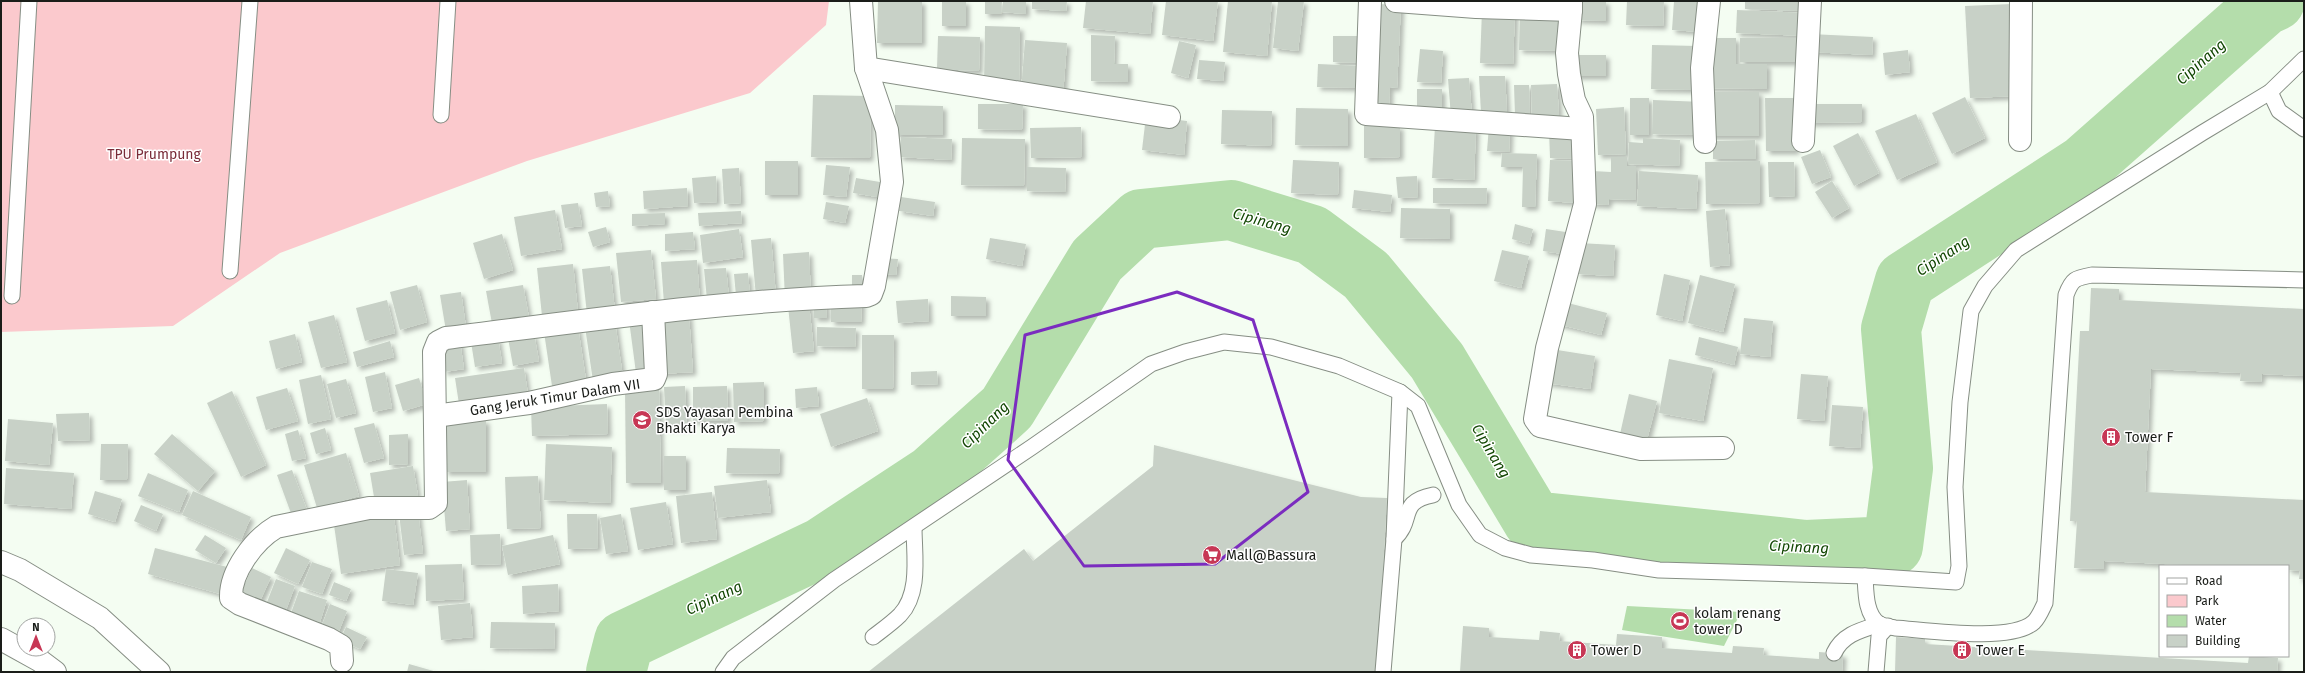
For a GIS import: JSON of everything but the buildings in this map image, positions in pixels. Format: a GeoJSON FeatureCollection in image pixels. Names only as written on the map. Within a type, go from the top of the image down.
{"type":"FeatureCollection","features":[{"type":"Feature","properties":{"kind":"main road"},"geometry":{"type":"LineString","coordinates":[[342,660],[341,646],[329,639],[240,604],[232,598],[231,588],[240,566],[263,534],[276,527],[369,508],[429,508],[436,503],[434,352],[438,342],[446,338],[653,312],[822,298],[866,296],[871,294],[874,286],[892,182],[887,130],[866,68],[861,1]]}},
{"type":"Feature","properties":{"kind":"main road"},"geometry":{"type":"LineString","coordinates":[[1370,1],[1366,114],[1582,129]]}},
{"type":"Feature","properties":{"kind":"main road"},"geometry":{"type":"LineString","coordinates":[[1396,1],[1571,5],[1567,53],[1574,100],[1582,117],[1585,204],[1547,348],[1535,419],[1540,426],[1549,429],[1641,449],[1722,448]]}},
{"type":"Feature","properties":{"kind":"main road"},"geometry":{"type":"LineString","coordinates":[[1705,142],[1702,68],[1709,1]]}},
{"type":"Feature","properties":{"kind":"main road"},"geometry":{"type":"LineString","coordinates":[[1803,141],[1810,1]]}},
{"type":"Feature","properties":{"kind":"main road"},"geometry":{"type":"LineString","coordinates":[[2020,1],[2020,140]]}},
{"type":"Feature","properties":{"kind":"main road"},"geometry":{"type":"LineString","coordinates":[[866,68],[1169,117]]}},
{"type":"Feature","properties":{"kind":"main road","name":"Gang Jeruk Timur Dalam VII"},"geometry":{"type":"LineString","coordinates":[[435,416],[530,403],[613,384],[654,379],[656,374],[653,312]]}},
{"type":"Feature","properties":{"kind":"main road"},"geometry":{"type":"LineString","coordinates":[[1,562],[20,570],[100,618],[159,672]]}},
{"type":"Feature","properties":{"kind":"main road"},"geometry":{"type":"LineString","coordinates":[[1,639],[39,660],[56,672]]}},
{"type":"Feature","properties":{"kind":"lane"},"geometry":{"type":"LineString","coordinates":[[12,296],[29,1]]}},
{"type":"Feature","properties":{"kind":"lane"},"geometry":{"type":"LineString","coordinates":[[230,271],[250,1]]}},
{"type":"Feature","properties":{"kind":"lane"},"geometry":{"type":"LineString","coordinates":[[441,115],[448,1]]}},
{"type":"Feature","properties":{"kind":"lane"},"geometry":{"type":"LineString","coordinates":[[723,672],[733,658],[834,580],[914,527],[1151,364],[1185,352],[1224,342],[1271,347],[1339,366],[1400,392],[1418,406],[1459,505],[1480,536],[1505,548],[1531,555],[1593,560],[1659,570],[1865,576],[1956,582],[1959,566],[1955,487],[1960,402],[1971,311],[1984,286],[2016,250],[2202,132],[2270,92],[2304,59]]}},
{"type":"Feature","properties":{"kind":"lane"},"geometry":{"type":"LineString","coordinates":[[2270,92],[2279,112],[2304,129]]}},
{"type":"Feature","properties":{"kind":"lane"},"geometry":{"type":"LineString","coordinates":[[1865,576],[1867,601],[1872,615],[1884,625],[1895,628],[2001,634],[2022,629],[2034,621],[2045,603],[2066,295],[2070,283],[2079,277],[2092,275],[2304,280]]}},
{"type":"Feature","properties":{"kind":"lane"},"geometry":{"type":"LineString","coordinates":[[1383,672],[1394,539],[1400,392]]}},
{"type":"Feature","properties":{"kind":"lane"},"geometry":{"type":"LineString","coordinates":[[1394,539],[1404,527],[1412,503],[1417,499],[1433,495]]}},
{"type":"Feature","properties":{"kind":"lane"},"geometry":{"type":"LineString","coordinates":[[873,637],[901,614],[911,596],[914,577],[914,527]]}},
{"type":"Feature","properties":{"kind":"lane"},"geometry":{"type":"LineString","coordinates":[[1834,653],[1838,643],[1857,631],[1884,625]]}},
{"type":"Feature","properties":{"kind":"lane"},"geometry":{"type":"LineString","coordinates":[[1876,672],[1879,636],[1884,625]]}},
{"type":"Feature","properties":{"kind":"highlighted area"},"geometry":{"type":"Polygon","coordinates":[[[1177,292],[1253,320],[1308,492],[1215,564],[1084,566],[1008,460],[1025,335],[1177,292]]]}},
{"type":"Feature","properties":{"kind":"green space","name":"TPU Prumpung"},"geometry":{"type":"Polygon","coordinates":[[[1,1],[829,1],[826,25],[750,93],[527,161],[280,253],[173,326],[1,332],[1,1]]]}},
{"type":"Feature","properties":{"kind":"water","name":"kolam renang tower D"},"geometry":{"type":"Polygon","coordinates":[[[1627,606],[1741,612],[1724,646],[1622,630],[1627,606]]]}},
{"type":"Feature","properties":{"kind":"waterway","name":"Cipinang"},"geometry":{"type":"LineString","coordinates":[[616,672],[624,641],[821,548],[932,475],[1007,408],[1097,260],[1141,219],[1231,210],[1312,235],[1366,275],[1437,361],[1533,521],[1806,550],[1893,546],[1903,468],[1891,329],[1905,281],[2084,165],[2264,6],[2275,1]]}},
{"type":"Feature","properties":{"kind":"place","name":"SDS Yayasan Pembina Bhakti Karya"},"geometry":{"type":"Point","coordinates":[642,420]}},
{"type":"Feature","properties":{"kind":"place","name":"Tower F"},"geometry":{"type":"Point","coordinates":[2111,437]}},
{"type":"Feature","properties":{"kind":"place","name":"Mall@Bassura"},"geometry":{"type":"Point","coordinates":[1212,555]}},
{"type":"Feature","properties":{"kind":"place","name":"kolam renang tower D"},"geometry":{"type":"Point","coordinates":[1680,621]}},
{"type":"Feature","properties":{"kind":"place","name":"Tower D"},"geometry":{"type":"Point","coordinates":[1577,650]}},
{"type":"Feature","properties":{"kind":"place","name":"Tower E"},"geometry":{"type":"Point","coordinates":[1962,650]}}]}
